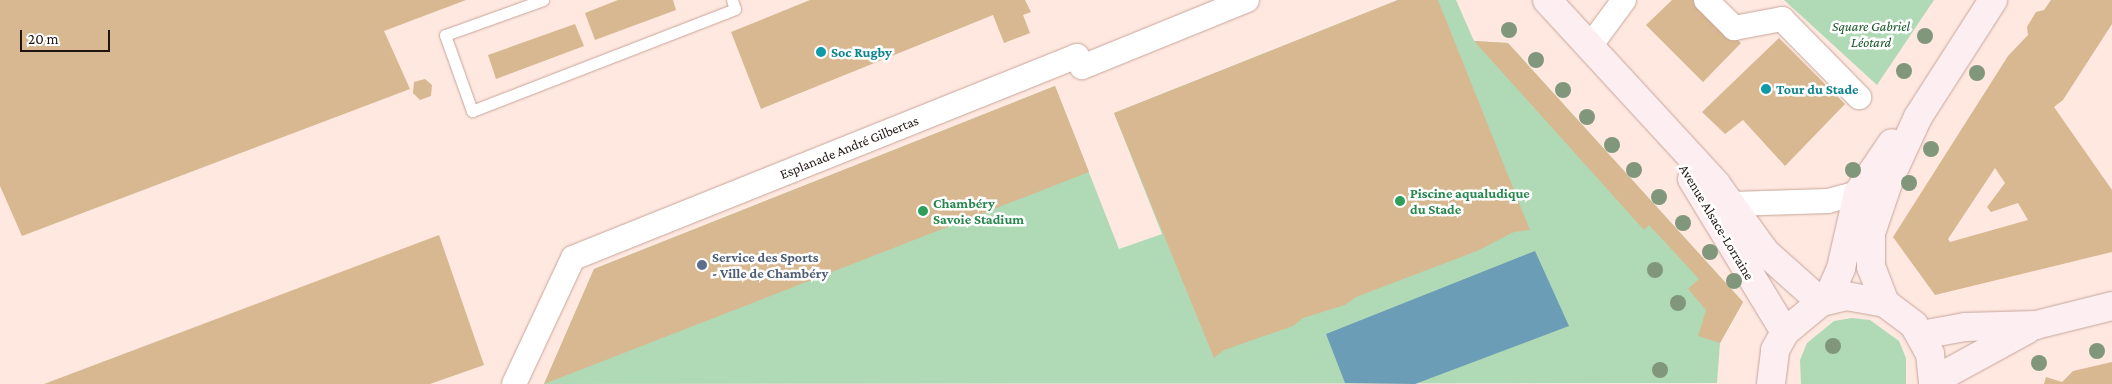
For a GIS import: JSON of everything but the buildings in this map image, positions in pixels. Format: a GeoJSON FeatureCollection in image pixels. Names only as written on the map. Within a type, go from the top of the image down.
{"type":"FeatureCollection","features":[{"type":"Feature","properties":{"kind":"main road","name":"Avenue Alsace-Lorraine"},"geometry":{"type":"LineString","coordinates":[[1547,0],[1733,204],[1766,253],[1824,301]]}},
{"type":"Feature","properties":{"kind":"main road"},"geometry":{"type":"LineString","coordinates":[[1885,303],[1871,267],[1871,232],[1918,118],[1994,0]]}},
{"type":"Feature","properties":{"kind":"main road","name":"Avenue Alsace-Lorraine"},"geometry":{"type":"LineString","coordinates":[[1648,113],[1717,216],[1785,332]]}},
{"type":"Feature","properties":{"kind":"main road"},"geometry":{"type":"LineString","coordinates":[[1771,384],[1776,350],[1785,332],[1824,301],[1841,268],[1858,193],[1886,149],[1918,118]]}},
{"type":"Feature","properties":{"kind":"main road"},"geometry":{"type":"LineString","coordinates":[[1824,301],[1846,296],[1885,303],[1906,316],[1921,335],[1930,354],[1933,382],[2036,325]]}},
{"type":"Feature","properties":{"kind":"main road"},"geometry":{"type":"LineString","coordinates":[[1921,335],[1965,327],[2036,325],[2112,306]]}},
{"type":"Feature","properties":{"kind":"street","name":"Esplanade André Gilbertas"},"geometry":{"type":"LineString","coordinates":[[514,384],[573,258],[1077,56],[1082,67],[1247,0]]}},
{"type":"Feature","properties":{"kind":"street"},"geometry":{"type":"LineString","coordinates":[[1590,46],[1624,0]]}},
{"type":"Feature","properties":{"kind":"street"},"geometry":{"type":"LineString","coordinates":[[1706,0],[1734,28],[1782,19],[1859,98]]}},
{"type":"Feature","properties":{"kind":"street"},"geometry":{"type":"LineString","coordinates":[[1733,204],[1828,201],[1858,193]]}},
{"type":"Feature","properties":{"kind":"lane"},"geometry":{"type":"LineString","coordinates":[[543,0],[444,35],[472,111],[736,9],[732,0]]}},
{"type":"Feature","properties":{"kind":"green space"},"geometry":{"type":"Polygon","coordinates":[[[1398,0],[1456,0],[1474,41],[1508,43],[1743,302],[1720,343],[1717,383],[544,384],[594,269],[1055,86],[1119,249],[1162,234],[1114,113],[1398,0]]]}},
{"type":"Feature","properties":{"kind":"green space","name":"Square Gabriel Léotard"},"geometry":{"type":"Polygon","coordinates":[[[1784,0],[1934,0],[1877,85],[1784,0]]]}},
{"type":"Feature","properties":{"kind":"green space"},"geometry":{"type":"Polygon","coordinates":[[[1852,318],[1870,320],[1899,341],[1906,358],[1906,384],[1801,384],[1800,360],[1807,343],[1834,321],[1852,318]]]}},
{"type":"Feature","properties":{"kind":"water"},"geometry":{"type":"Polygon","coordinates":[[[1535,251],[1569,326],[1415,384],[1345,383],[1326,334],[1535,251]]]}},
{"type":"Feature","properties":{"kind":"place","name":"Soc Rugby"},"geometry":{"type":"Point","coordinates":[821,52]}},
{"type":"Feature","properties":{"kind":"place","name":"Tour du Stade"},"geometry":{"type":"Point","coordinates":[1766,89]}},
{"type":"Feature","properties":{"kind":"place","name":"Piscine aqualudique du Stade"},"geometry":{"type":"Point","coordinates":[1400,201]}},
{"type":"Feature","properties":{"kind":"place","name":"Chambéry Savoie Stadium"},"geometry":{"type":"Point","coordinates":[923,211]}},
{"type":"Feature","properties":{"kind":"place","name":"Service des Sports - Ville de Chambéry"},"geometry":{"type":"Point","coordinates":[702,265]}}]}
